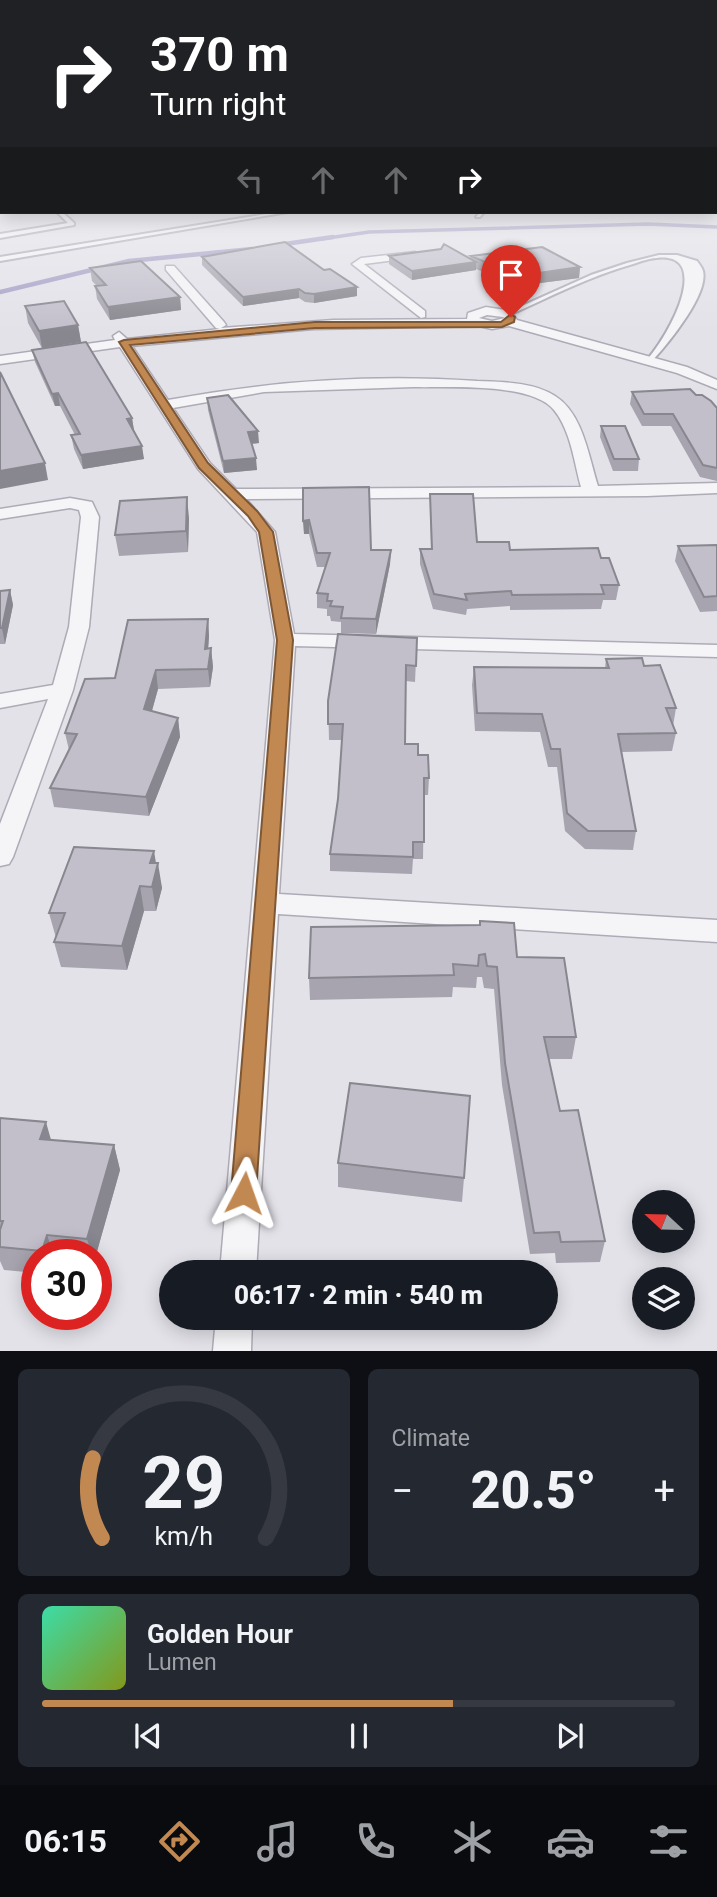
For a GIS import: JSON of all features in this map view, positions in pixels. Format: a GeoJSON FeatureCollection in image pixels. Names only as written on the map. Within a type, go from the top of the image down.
{"type":"FeatureCollection","features":[{"type":"Feature","properties":{"kind":"street"},"geometry":{"type":"LineString","coordinates":[[421,314],[357,264],[361,261],[422,254]]}},
{"type":"Feature","properties":{"kind":"street"},"geometry":{"type":"LineString","coordinates":[[170,268],[220,325]]}},
{"type":"Feature","properties":{"kind":"street"},"geometry":{"type":"LineString","coordinates":[[0,360],[220,325],[421,314],[477,318]]}},
{"type":"Feature","properties":{"kind":"street"},"geometry":{"type":"LineString","coordinates":[[0,352],[121,339],[315,325],[508,318],[682,370],[717,386]]}},
{"type":"Feature","properties":{"kind":"street"},"geometry":{"type":"LineString","coordinates":[[121,339],[204,466],[266,532],[285,640],[239,1260]]}},
{"type":"Feature","properties":{"kind":"street"},"geometry":{"type":"LineString","coordinates":[[164,405],[301,384],[472,384],[533,392],[551,399],[568,420],[590,491]]}},
{"type":"Feature","properties":{"kind":"street"},"geometry":{"type":"LineString","coordinates":[[232,494],[717,488]]}},
{"type":"Feature","properties":{"kind":"street"},"geometry":{"type":"LineString","coordinates":[[0,514],[70,503],[86,506],[90,517],[79,627],[62,690],[0,856]]}},
{"type":"Feature","properties":{"kind":"street"},"geometry":{"type":"LineString","coordinates":[[285,640],[717,650]]}},
{"type":"Feature","properties":{"kind":"street"},"geometry":{"type":"LineString","coordinates":[[0,701],[62,690]]}},
{"type":"Feature","properties":{"kind":"street"},"geometry":{"type":"LineString","coordinates":[[265,903],[717,930]]}},
{"type":"Feature","properties":{"kind":"street"},"geometry":{"type":"LineString","coordinates":[[232,1351],[233,1330]]}},
{"type":"Feature","properties":{"kind":"lane"},"geometry":{"type":"LineString","coordinates":[[0,236],[72,224],[61,214]]}},
{"type":"Feature","properties":{"kind":"lane"},"geometry":{"type":"LineString","coordinates":[[0,259],[274,214]]}},
{"type":"Feature","properties":{"kind":"lane"},"geometry":{"type":"LineString","coordinates":[[508,318],[595,275],[645,260],[664,256],[682,257],[698,263],[706,274],[706,288],[681,329],[649,361]]}},
{"type":"Feature","properties":{"kind":"building"},"geometry":{"type":"Polygon","coordinates":[[[285,242],[324,270],[330,269],[357,287],[314,294],[299,289],[243,297],[202,257],[285,242]]]}},
{"type":"Feature","properties":{"kind":"building"},"geometry":{"type":"Polygon","coordinates":[[[444,244],[476,262],[412,271],[389,256],[441,249],[444,244]]]}},
{"type":"Feature","properties":{"kind":"building"},"geometry":{"type":"Polygon","coordinates":[[[542,247],[580,267],[518,276],[471,256],[542,247]]]}},
{"type":"Feature","properties":{"kind":"building"},"geometry":{"type":"Polygon","coordinates":[[[141,261],[180,297],[108,307],[95,286],[106,285],[90,268],[141,261]]]}},
{"type":"Feature","properties":{"kind":"building"},"geometry":{"type":"Polygon","coordinates":[[[64,301],[78,325],[39,331],[25,306],[64,301]]]}},
{"type":"Feature","properties":{"kind":"building"},"geometry":{"type":"Polygon","coordinates":[[[86,342],[132,418],[127,419],[142,446],[81,455],[71,435],[80,434],[58,393],[52,394],[32,350],[86,342]]]}},
{"type":"Feature","properties":{"kind":"building"},"geometry":{"type":"Polygon","coordinates":[[[0,372],[45,463],[0,471],[0,372]]]}},
{"type":"Feature","properties":{"kind":"building"},"geometry":{"type":"Polygon","coordinates":[[[690,389],[696,395],[702,395],[711,401],[717,408],[717,468],[703,465],[673,414],[644,414],[632,392],[690,389]]]}},
{"type":"Feature","properties":{"kind":"building"},"geometry":{"type":"Polygon","coordinates":[[[228,395],[258,431],[248,432],[256,458],[223,461],[207,398],[228,395]]]}},
{"type":"Feature","properties":{"kind":"building"},"geometry":{"type":"Polygon","coordinates":[[[601,426],[625,426],[639,459],[614,459],[601,426]]]}},
{"type":"Feature","properties":{"kind":"building"},"geometry":{"type":"Polygon","coordinates":[[[369,487],[371,550],[391,550],[376,619],[341,618],[343,607],[330,606],[332,601],[327,601],[328,594],[317,593],[330,553],[317,553],[309,520],[303,521],[303,488],[369,487]]]}},
{"type":"Feature","properties":{"kind":"building"},"geometry":{"type":"Polygon","coordinates":[[[430,494],[473,494],[477,542],[509,542],[510,550],[598,548],[601,558],[609,558],[619,585],[601,585],[604,594],[512,595],[511,591],[465,594],[467,600],[434,594],[420,549],[432,549],[430,494]]]}},
{"type":"Feature","properties":{"kind":"building"},"geometry":{"type":"Polygon","coordinates":[[[187,497],[186,531],[115,535],[120,501],[187,497]]]}},
{"type":"Feature","properties":{"kind":"building"},"geometry":{"type":"Polygon","coordinates":[[[717,545],[717,596],[704,597],[678,546],[717,545]]]}},
{"type":"Feature","properties":{"kind":"building"},"geometry":{"type":"Polygon","coordinates":[[[10,590],[2,628],[0,628],[0,591],[10,590]]]}},
{"type":"Feature","properties":{"kind":"building"},"geometry":{"type":"Polygon","coordinates":[[[208,619],[205,649],[211,648],[208,669],[156,670],[144,709],[178,718],[146,797],[50,788],[77,734],[65,733],[85,679],[115,678],[128,620],[208,619]]]}},
{"type":"Feature","properties":{"kind":"building"},"geometry":{"type":"Polygon","coordinates":[[[338,634],[417,638],[416,666],[406,665],[405,744],[418,744],[418,755],[428,755],[429,778],[424,778],[424,842],[413,842],[413,857],[330,854],[338,799],[343,724],[328,724],[328,701],[338,634]]]}},
{"type":"Feature","properties":{"kind":"building"},"geometry":{"type":"Polygon","coordinates":[[[642,658],[644,666],[660,665],[676,708],[666,708],[676,733],[618,734],[636,831],[588,831],[567,813],[560,749],[551,749],[542,714],[477,713],[474,667],[609,668],[606,659],[642,658]]]}},
{"type":"Feature","properties":{"kind":"building"},"geometry":{"type":"Polygon","coordinates":[[[74,847],[154,851],[150,863],[158,863],[152,887],[140,886],[122,946],[54,942],[65,913],[49,913],[74,847]]]}},
{"type":"Feature","properties":{"kind":"building"},"geometry":{"type":"Polygon","coordinates":[[[480,921],[514,923],[517,957],[564,958],[576,1037],[544,1037],[560,1111],[578,1110],[605,1241],[561,1242],[559,1232],[534,1233],[505,1063],[497,967],[487,966],[485,954],[479,955],[478,966],[453,964],[454,975],[309,978],[311,927],[480,925],[480,921]]]}},
{"type":"Feature","properties":{"kind":"building"},"geometry":{"type":"Polygon","coordinates":[[[350,1083],[470,1096],[464,1178],[338,1163],[350,1083]]]}},
{"type":"Feature","properties":{"kind":"building"},"geometry":{"type":"Polygon","coordinates":[[[0,1118],[46,1122],[40,1139],[114,1145],[87,1239],[47,1235],[46,1239],[21,1239],[21,1249],[0,1247],[3,1221],[0,1221],[0,1118]]]}},
{"type":"Feature","properties":{"kind":"waterway"},"geometry":{"type":"LineString","coordinates":[[321,239],[369,232],[648,224],[717,227]]}},
{"type":"Feature","properties":{"kind":"waterway"},"geometry":{"type":"LineString","coordinates":[[278,245],[333,237]]}},
{"type":"Feature","properties":{"kind":"waterway"},"geometry":{"type":"LineString","coordinates":[[0,292],[129,261],[252,249]]}},
{"type":"Feature","properties":{"kind":"route"},"geometry":{"type":"LineString","coordinates":[[244,1193],[285,640],[266,532],[252,514],[204,466],[124,342],[315,325],[502,325],[509,322],[511,317]]}}]}
